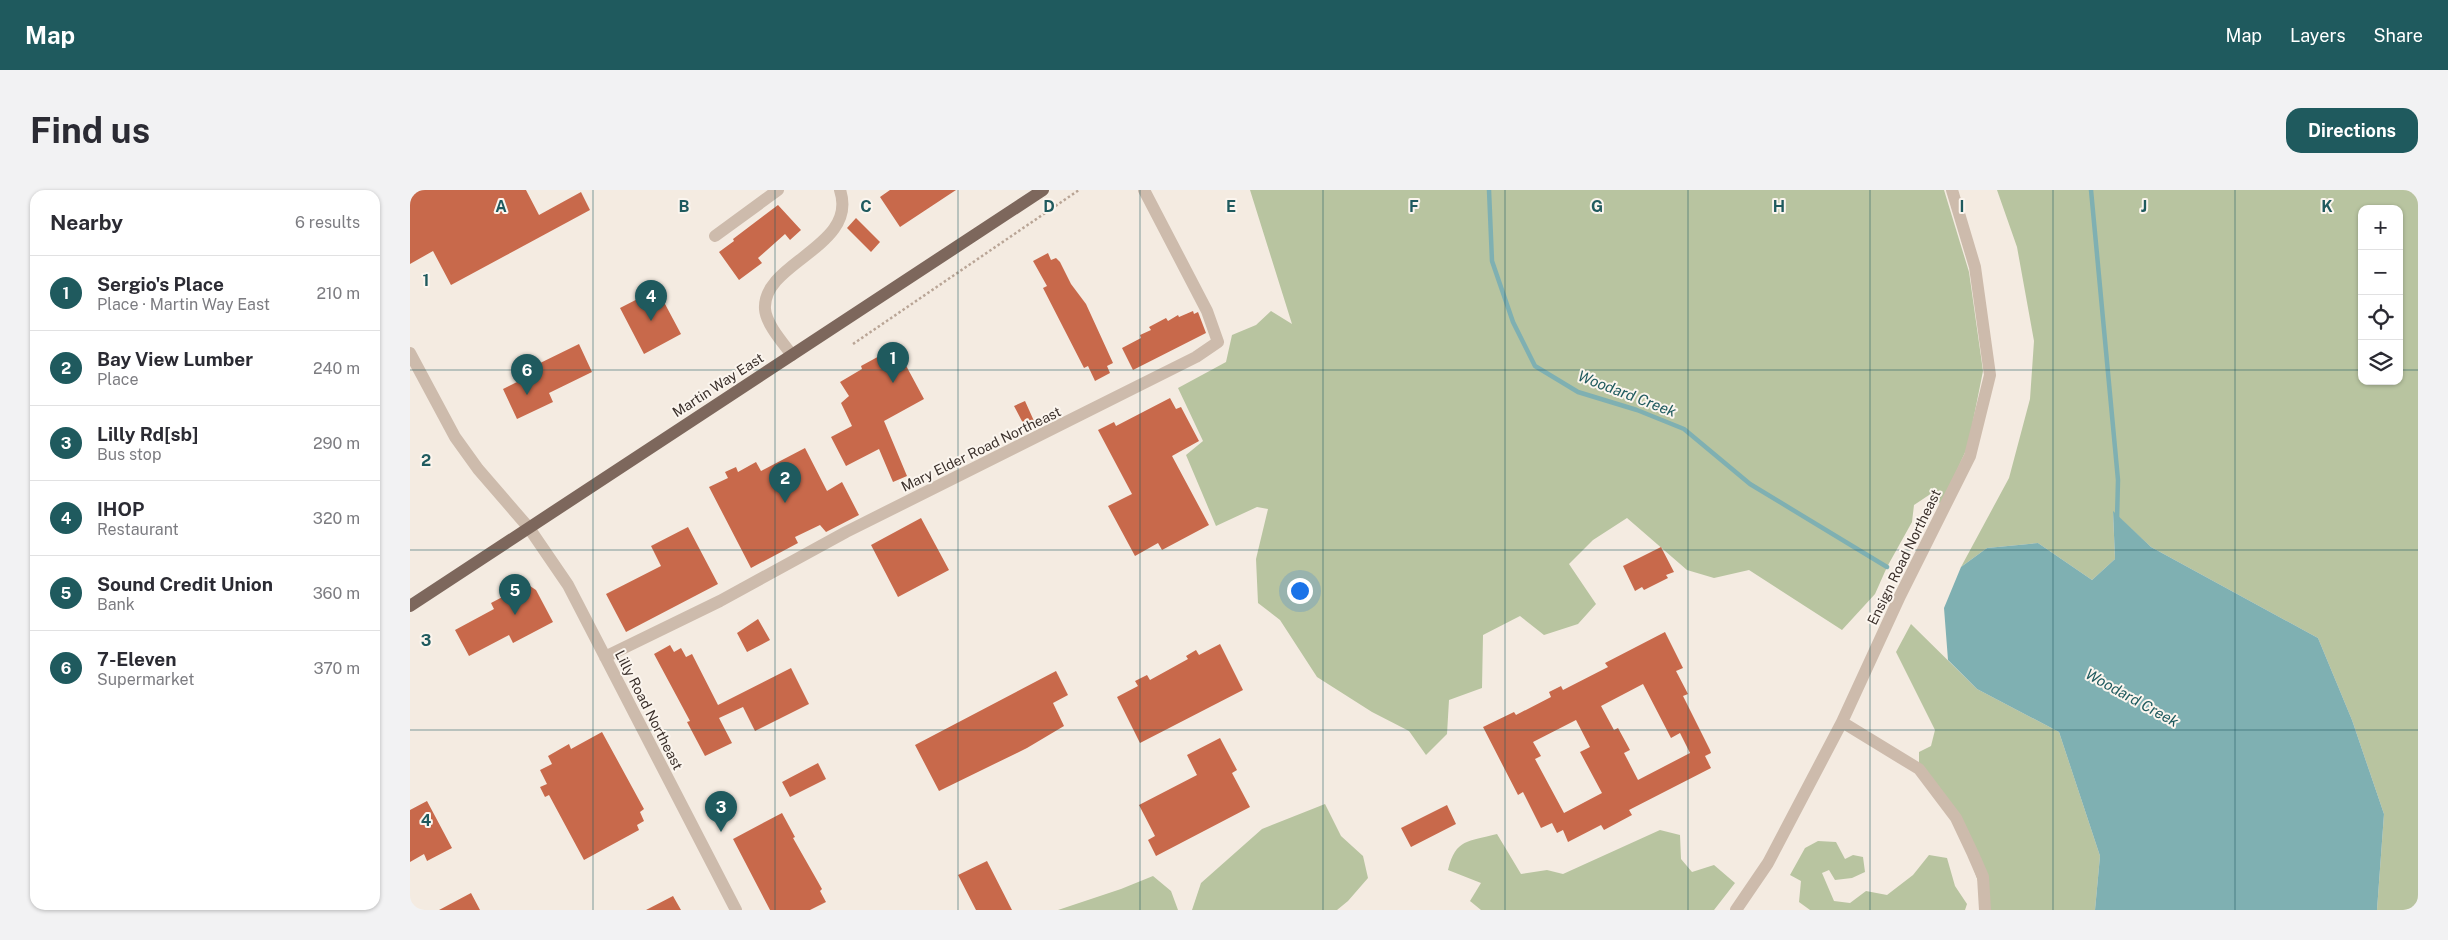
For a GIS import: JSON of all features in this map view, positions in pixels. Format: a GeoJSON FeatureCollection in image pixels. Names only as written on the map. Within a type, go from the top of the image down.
{"type":"FeatureCollection","features":[{"type":"Feature","properties":{"kind":"main road","name":"Martin Way East"},"geometry":{"type":"LineString","coordinates":[[410,606],[1043,190]]}},
{"type":"Feature","properties":{"kind":"street"},"geometry":{"type":"LineString","coordinates":[[715,236],[778,190]]}},
{"type":"Feature","properties":{"kind":"street"},"geometry":{"type":"LineString","coordinates":[[792,355],[770,323],[765,309],[768,294],[786,272],[828,237],[838,224],[842,208],[840,190]]}},
{"type":"Feature","properties":{"kind":"street","name":"Mary Elder Road Northeast"},"geometry":{"type":"LineString","coordinates":[[605,657],[720,601],[846,532],[1196,357],[1218,342],[1207,311],[1144,190]]}},
{"type":"Feature","properties":{"kind":"street","name":"Ensign Road Northeast"},"geometry":{"type":"LineString","coordinates":[[1736,910],[1768,863],[1842,722],[1900,596],[1970,456],[1990,375],[1975,267],[1952,190]]}},
{"type":"Feature","properties":{"kind":"street","name":"Lilly Road Northeast"},"geometry":{"type":"LineString","coordinates":[[410,353],[455,436],[478,469],[529,528],[568,585],[736,910]]}},
{"type":"Feature","properties":{"kind":"street"},"geometry":{"type":"LineString","coordinates":[[1842,722],[1919,769],[1956,818],[1973,854],[1983,877],[1985,910]]}},
{"type":"Feature","properties":{"kind":"path"},"geometry":{"type":"LineString","coordinates":[[853,344],[1079,190]]}},
{"type":"Feature","properties":{"kind":"green space"},"geometry":{"type":"Polygon","coordinates":[[[1250,190],[1944,190],[1969,272],[1983,371],[1968,446],[1941,505],[1932,493],[1914,505],[1912,522],[1887,567],[1875,594],[1842,630],[1749,570],[1714,578],[1687,570],[1627,518],[1593,540],[1569,564],[1596,604],[1578,624],[1544,635],[1520,616],[1483,635],[1482,688],[1449,700],[1447,734],[1426,755],[1409,731],[1372,712],[1317,677],[1280,620],[1258,603],[1256,559],[1268,509],[1257,507],[1216,526],[1186,455],[1203,441],[1178,388],[1226,362],[1232,335],[1256,325],[1271,311],[1292,324],[1250,190]]]}},
{"type":"Feature","properties":{"kind":"green space"},"geometry":{"type":"Polygon","coordinates":[[[1997,190],[2418,190],[2418,910],[2377,910],[2384,814],[2352,720],[2318,638],[2151,547],[2113,512],[2115,559],[2092,580],[2038,543],[1987,548],[1961,567],[2009,478],[2030,399],[2034,341],[2017,247],[1997,190]]]}},
{"type":"Feature","properties":{"kind":"green space"},"geometry":{"type":"Polygon","coordinates":[[[1911,624],[1977,689],[2059,732],[2100,856],[2095,910],[1985,910],[1985,901],[1956,819],[1919,769],[1919,752],[1931,746],[1935,730],[1896,652],[1911,624]]]}},
{"type":"Feature","properties":{"kind":"green space"},"geometry":{"type":"Polygon","coordinates":[[[1325,804],[1341,836],[1363,856],[1368,878],[1348,901],[1337,910],[1192,910],[1201,883],[1262,829],[1325,804]]]}},
{"type":"Feature","properties":{"kind":"green space"},"geometry":{"type":"Polygon","coordinates":[[[1660,830],[1680,835],[1681,859],[1692,872],[1714,865],[1735,883],[1714,910],[1481,910],[1470,901],[1481,883],[1448,870],[1451,860],[1459,847],[1471,840],[1497,834],[1521,874],[1547,870],[1563,874],[1660,830]]]}},
{"type":"Feature","properties":{"kind":"green space"},"geometry":{"type":"Polygon","coordinates":[[[1818,841],[1836,842],[1845,859],[1853,855],[1863,857],[1865,872],[1852,878],[1835,880],[1829,870],[1822,873],[1834,901],[1850,903],[1866,891],[1887,895],[1913,875],[1929,855],[1947,858],[1955,886],[1967,904],[1965,910],[1810,910],[1799,902],[1801,881],[1790,875],[1805,848],[1818,841]]]}},
{"type":"Feature","properties":{"kind":"green space"},"geometry":{"type":"Polygon","coordinates":[[[1153,876],[1171,891],[1178,910],[1058,910],[1121,889],[1153,876]]]}},
{"type":"Feature","properties":{"kind":"water"},"geometry":{"type":"Polygon","coordinates":[[[2113,511],[2151,547],[2318,638],[2352,720],[2384,814],[2377,910],[2095,910],[2100,856],[2059,732],[1977,689],[1948,660],[1944,608],[1961,567],[1987,548],[2038,543],[2092,580],[2115,559],[2113,511]]]}},
{"type":"Feature","properties":{"kind":"building"},"geometry":{"type":"Polygon","coordinates":[[[410,190],[526,190],[539,215],[581,192],[590,210],[451,285],[433,251],[410,264],[410,190]]]}},
{"type":"Feature","properties":{"kind":"building"},"geometry":{"type":"Polygon","coordinates":[[[890,190],[956,190],[900,227],[880,197],[890,190]]]}},
{"type":"Feature","properties":{"kind":"building"},"geometry":{"type":"Polygon","coordinates":[[[778,205],[801,230],[790,240],[785,234],[758,258],[762,263],[739,280],[719,252],[778,205]]]}},
{"type":"Feature","properties":{"kind":"building"},"geometry":{"type":"Polygon","coordinates":[[[856,218],[880,242],[871,252],[847,228],[856,218]]]}},
{"type":"Feature","properties":{"kind":"building"},"geometry":{"type":"Polygon","coordinates":[[[1048,253],[1051,260],[1056,258],[1060,262],[1071,284],[1086,304],[1113,363],[1107,366],[1110,373],[1095,381],[1088,366],[1084,368],[1043,288],[1047,286],[1033,261],[1048,253]]]}},
{"type":"Feature","properties":{"kind":"building"},"geometry":{"type":"Polygon","coordinates":[[[657,289],[681,334],[644,354],[620,308],[657,289]]]}},
{"type":"Feature","properties":{"kind":"building"},"geometry":{"type":"Polygon","coordinates":[[[1193,311],[1194,314],[1198,312],[1206,333],[1133,370],[1122,348],[1141,338],[1140,335],[1151,330],[1149,327],[1166,318],[1168,321],[1178,315],[1179,317],[1193,311]]]}},
{"type":"Feature","properties":{"kind":"building"},"geometry":{"type":"Polygon","coordinates":[[[579,344],[592,372],[549,393],[553,402],[517,419],[503,389],[535,373],[532,367],[579,344]]]}},
{"type":"Feature","properties":{"kind":"building"},"geometry":{"type":"Polygon","coordinates":[[[896,347],[924,399],[884,421],[907,476],[893,482],[879,449],[846,466],[831,437],[852,426],[841,403],[849,396],[840,382],[862,369],[861,366],[896,347]]]}},
{"type":"Feature","properties":{"kind":"building"},"geometry":{"type":"Polygon","coordinates":[[[1170,398],[1176,409],[1181,407],[1199,441],[1172,456],[1209,525],[1162,550],[1158,543],[1135,556],[1108,506],[1132,494],[1098,430],[1114,422],[1116,426],[1170,398]]]}},
{"type":"Feature","properties":{"kind":"building"},"geometry":{"type":"Polygon","coordinates":[[[1025,401],[1034,421],[1024,425],[1014,406],[1025,401]]]}},
{"type":"Feature","properties":{"kind":"building"},"geometry":{"type":"Polygon","coordinates":[[[805,448],[827,491],[842,482],[859,515],[826,532],[820,525],[795,537],[798,543],[751,568],[709,487],[728,478],[725,472],[736,467],[738,472],[756,462],[761,471],[805,448]]]}},
{"type":"Feature","properties":{"kind":"building"},"geometry":{"type":"Polygon","coordinates":[[[921,518],[949,570],[898,597],[871,545],[921,518]]]}},
{"type":"Feature","properties":{"kind":"building"},"geometry":{"type":"Polygon","coordinates":[[[688,527],[718,584],[626,632],[606,594],[661,566],[651,546],[688,527]]]}},
{"type":"Feature","properties":{"kind":"building"},"geometry":{"type":"Polygon","coordinates":[[[1661,547],[1674,572],[1666,575],[1668,578],[1644,590],[1642,587],[1635,591],[1623,566],[1661,547]]]}},
{"type":"Feature","properties":{"kind":"building"},"geometry":{"type":"Polygon","coordinates":[[[527,584],[536,590],[553,622],[513,643],[509,635],[469,656],[455,630],[494,609],[491,603],[527,584]]]}},
{"type":"Feature","properties":{"kind":"building"},"geometry":{"type":"Polygon","coordinates":[[[758,619],[770,640],[747,652],[737,633],[758,619]]]}},
{"type":"Feature","properties":{"kind":"building"},"geometry":{"type":"Polygon","coordinates":[[[1665,632],[1683,668],[1676,671],[1688,694],[1683,696],[1710,750],[1711,753],[1705,756],[1711,768],[1629,810],[1632,815],[1604,830],[1601,825],[1568,842],[1563,830],[1557,833],[1552,823],[1541,828],[1523,792],[1518,795],[1483,727],[1514,712],[1516,715],[1551,697],[1549,692],[1561,686],[1563,690],[1608,667],[1605,663],[1665,632]],[[1643,684],[1601,706],[1614,730],[1618,728],[1630,750],[1624,753],[1638,780],[1690,753],[1680,733],[1671,738],[1643,684]],[[1576,720],[1533,742],[1541,756],[1535,759],[1564,813],[1602,793],[1580,752],[1590,747],[1576,720]]]}},
{"type":"Feature","properties":{"kind":"building"},"geometry":{"type":"Polygon","coordinates":[[[1220,644],[1243,690],[1140,743],[1117,697],[1138,686],[1135,681],[1147,675],[1150,680],[1188,659],[1186,656],[1196,650],[1199,655],[1220,644]]]}},
{"type":"Feature","properties":{"kind":"building"},"geometry":{"type":"Polygon","coordinates":[[[670,645],[674,652],[681,648],[686,657],[692,654],[718,705],[791,668],[809,704],[755,731],[743,707],[719,718],[732,743],[705,756],[687,722],[690,721],[654,654],[670,645]]]}},
{"type":"Feature","properties":{"kind":"building"},"geometry":{"type":"Polygon","coordinates":[[[1056,671],[1068,695],[1053,703],[1064,726],[1027,748],[939,791],[915,745],[1056,671]]]}},
{"type":"Feature","properties":{"kind":"building"},"geometry":{"type":"Polygon","coordinates":[[[602,732],[644,809],[640,812],[644,821],[637,825],[639,830],[584,860],[549,795],[545,797],[540,787],[547,784],[540,770],[552,764],[548,756],[569,744],[571,749],[602,732]]]}},
{"type":"Feature","properties":{"kind":"building"},"geometry":{"type":"Polygon","coordinates":[[[1220,738],[1237,770],[1232,773],[1250,807],[1156,856],[1148,840],[1155,836],[1139,805],[1197,775],[1187,755],[1220,738]]]}},
{"type":"Feature","properties":{"kind":"building"},"geometry":{"type":"Polygon","coordinates":[[[818,763],[826,779],[790,797],[782,782],[818,763]]]}},
{"type":"Feature","properties":{"kind":"building"},"geometry":{"type":"Polygon","coordinates":[[[427,801],[452,848],[427,861],[424,854],[410,862],[410,810],[427,801]]]}},
{"type":"Feature","properties":{"kind":"building"},"geometry":{"type":"Polygon","coordinates":[[[1447,805],[1456,824],[1411,847],[1401,828],[1447,805]]]}},
{"type":"Feature","properties":{"kind":"building"},"geometry":{"type":"Polygon","coordinates":[[[782,813],[795,837],[793,838],[822,889],[820,891],[826,902],[810,910],[770,910],[733,839],[782,813]]]}},
{"type":"Feature","properties":{"kind":"building"},"geometry":{"type":"Polygon","coordinates":[[[987,861],[1012,910],[976,910],[958,875],[987,861]]]}},
{"type":"Feature","properties":{"kind":"building"},"geometry":{"type":"Polygon","coordinates":[[[471,893],[480,910],[439,910],[471,893]]]}},
{"type":"Feature","properties":{"kind":"building"},"geometry":{"type":"Polygon","coordinates":[[[673,896],[681,910],[646,910],[673,896]]]}},
{"type":"Feature","properties":{"kind":"waterway","name":"Woodard Creek"},"geometry":{"type":"LineString","coordinates":[[1489,190],[1492,261],[1513,322],[1535,366],[1578,392],[1637,410],[1684,429],[1750,484],[1887,567]]}},
{"type":"Feature","properties":{"kind":"waterway"},"geometry":{"type":"LineString","coordinates":[[2091,190],[2118,480],[2117,520]]}},
{"type":"Feature","properties":{"kind":"place","name":"IHOP"},"geometry":{"type":"Point","coordinates":[651,321]}},
{"type":"Feature","properties":{"kind":"place","name":"Sergio's Place"},"geometry":{"type":"Point","coordinates":[893,383]}},
{"type":"Feature","properties":{"kind":"place","name":"7-Eleven"},"geometry":{"type":"Point","coordinates":[527,395]}},
{"type":"Feature","properties":{"kind":"place","name":"Bay View Lumber"},"geometry":{"type":"Point","coordinates":[785,503]}},
{"type":"Feature","properties":{"kind":"place","name":"Sound Credit Union"},"geometry":{"type":"Point","coordinates":[515,615]}},
{"type":"Feature","properties":{"kind":"place","name":"Lilly Rd[sb]"},"geometry":{"type":"Point","coordinates":[721,832]}}]}
